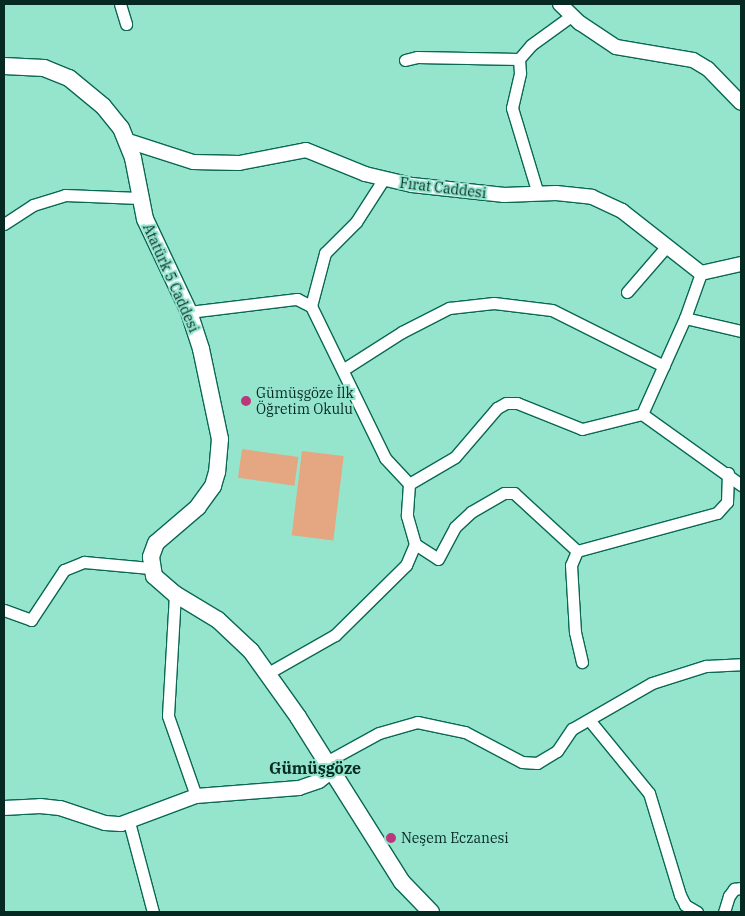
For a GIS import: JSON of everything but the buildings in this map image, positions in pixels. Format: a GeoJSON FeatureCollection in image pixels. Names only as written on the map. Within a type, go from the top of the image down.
{"type":"FeatureCollection","features":[{"type":"Feature","properties":{"kind":"main road"},"geometry":{"type":"LineString","coordinates":[[4,66],[44,68],[69,78],[103,106],[128,141]]}},
{"type":"Feature","properties":{"kind":"main road","name":"Atatürk 5 Caddesi"},"geometry":{"type":"LineString","coordinates":[[128,141],[139,198],[156,245],[189,312],[209,381],[220,456],[206,497],[156,543],[150,568]]}},
{"type":"Feature","properties":{"kind":"main road"},"geometry":{"type":"LineString","coordinates":[[150,568],[159,582],[218,620],[252,651],[329,766],[402,882],[431,912]]}},
{"type":"Feature","properties":{"kind":"street"},"geometry":{"type":"LineString","coordinates":[[120,4],[126,24]]}},
{"type":"Feature","properties":{"kind":"street"},"geometry":{"type":"LineString","coordinates":[[560,4],[570,16],[605,41],[626,50],[683,56],[693,60],[708,69],[741,103]]}},
{"type":"Feature","properties":{"kind":"street"},"geometry":{"type":"LineString","coordinates":[[538,194],[512,108],[520,72],[519,59],[531,45],[570,16]]}},
{"type":"Feature","properties":{"kind":"street"},"geometry":{"type":"LineString","coordinates":[[405,60],[418,57],[519,59]]}},
{"type":"Feature","properties":{"kind":"street","name":"Fırat Caddesi"},"geometry":{"type":"LineString","coordinates":[[128,141],[179,159],[220,164],[306,150],[383,180],[476,193],[574,194],[606,203],[622,211],[701,273]]}},
{"type":"Feature","properties":{"kind":"street"},"geometry":{"type":"LineString","coordinates":[[311,306],[325,253],[356,222],[383,180]]}},
{"type":"Feature","properties":{"kind":"street"},"geometry":{"type":"LineString","coordinates":[[4,224],[33,205],[65,194],[139,198]]}},
{"type":"Feature","properties":{"kind":"street"},"geometry":{"type":"LineString","coordinates":[[627,292],[666,247]]}},
{"type":"Feature","properties":{"kind":"street"},"geometry":{"type":"LineString","coordinates":[[642,414],[685,318],[701,273],[741,264]]}},
{"type":"Feature","properties":{"kind":"street"},"geometry":{"type":"LineString","coordinates":[[189,312],[297,299],[311,306],[344,369],[385,458],[409,484],[407,516],[415,544],[438,558],[455,527],[471,512],[508,492],[514,493],[577,551]]}},
{"type":"Feature","properties":{"kind":"street"},"geometry":{"type":"LineString","coordinates":[[344,369],[402,332],[449,308],[494,303],[552,310],[664,366]]}},
{"type":"Feature","properties":{"kind":"street"},"geometry":{"type":"LineString","coordinates":[[685,318],[741,331]]}},
{"type":"Feature","properties":{"kind":"street"},"geometry":{"type":"LineString","coordinates":[[409,484],[454,457],[497,408],[506,404],[517,403],[582,429],[642,414],[728,473],[741,485]]}},
{"type":"Feature","properties":{"kind":"street"},"geometry":{"type":"LineString","coordinates":[[577,551],[717,513],[727,502],[728,473]]}},
{"type":"Feature","properties":{"kind":"street"},"geometry":{"type":"LineString","coordinates":[[268,673],[325,642],[343,628],[360,608],[399,573],[415,544]]}},
{"type":"Feature","properties":{"kind":"street"},"geometry":{"type":"LineString","coordinates":[[577,551],[571,565],[575,632],[582,662]]}},
{"type":"Feature","properties":{"kind":"street"},"geometry":{"type":"LineString","coordinates":[[4,610],[31,620],[64,570],[84,562],[150,568]]}},
{"type":"Feature","properties":{"kind":"street"},"geometry":{"type":"LineString","coordinates":[[175,594],[168,716],[196,796]]}},
{"type":"Feature","properties":{"kind":"street"},"geometry":{"type":"LineString","coordinates":[[4,808],[40,806],[60,808],[105,823],[129,822],[196,796],[299,788],[319,781],[329,766],[379,733],[417,722],[465,732],[522,762],[537,764],[557,751],[572,729],[590,721],[658,680],[706,666],[741,664]]}},
{"type":"Feature","properties":{"kind":"street"},"geometry":{"type":"LineString","coordinates":[[590,721],[649,793],[680,895],[685,905],[697,912]]}},
{"type":"Feature","properties":{"kind":"street"},"geometry":{"type":"LineString","coordinates":[[129,822],[153,912]]}},
{"type":"Feature","properties":{"kind":"street"},"geometry":{"type":"LineString","coordinates":[[724,912],[729,896],[734,889],[741,888]]}},
{"type":"Feature","properties":{"kind":"shaded area"},"geometry":{"type":"Polygon","coordinates":[[[242,449],[298,457],[294,486],[238,478],[242,449]]]}},
{"type":"Feature","properties":{"kind":"shaded area"},"geometry":{"type":"Polygon","coordinates":[[[302,451],[344,456],[333,540],[292,535],[302,451]]]}},
{"type":"Feature","properties":{"kind":"place","name":"Gümüşgöze İlk Öğretim Okulu"},"geometry":{"type":"Point","coordinates":[246,401]}},
{"type":"Feature","properties":{"kind":"place","name":"Neşem Eczanesi"},"geometry":{"type":"Point","coordinates":[391,838]}},
{"type":"Feature","properties":{"kind":"district","name":"Gümüşgöze"},"geometry":{"type":"Point","coordinates":[315,768]}}]}
